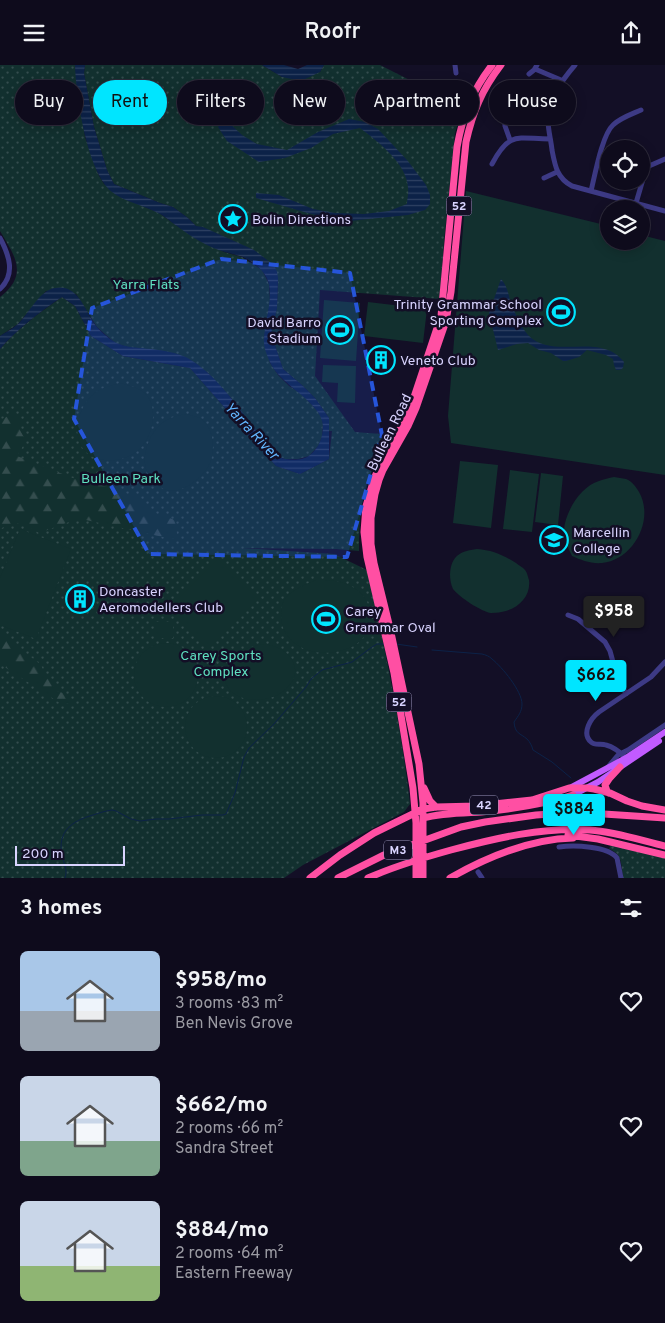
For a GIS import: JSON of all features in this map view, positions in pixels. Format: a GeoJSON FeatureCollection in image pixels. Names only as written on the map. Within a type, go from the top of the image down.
{"type":"FeatureCollection","features":[{"type":"Feature","properties":{"kind":"highway","name":"Bulleen Road"},"geometry":{"type":"LineString","coordinates":[[423,878],[419,831],[387,628],[364,545],[366,506],[381,462],[396,439],[411,406],[441,316],[457,147],[461,126],[472,95],[492,65]]}},
{"type":"Feature","properties":{"kind":"highway","name":"Bulleen Road"},"geometry":{"type":"LineString","coordinates":[[416,878],[419,831],[423,818],[421,778],[372,555],[371,518],[375,493],[383,470],[416,408],[446,321],[468,133],[475,108],[484,89],[501,65]]}},
{"type":"Feature","properties":{"kind":"highway"},"geometry":{"type":"LineString","coordinates":[[620,767],[605,785],[607,791],[618,798],[642,806],[665,810]]}},
{"type":"Feature","properties":{"kind":"highway"},"geometry":{"type":"LineString","coordinates":[[421,778],[428,797],[436,807]]}},
{"type":"Feature","properties":{"kind":"highway"},"geometry":{"type":"LineString","coordinates":[[571,792],[587,788],[610,793]]}},
{"type":"Feature","properties":{"kind":"highway","name":"42"},"geometry":{"type":"LineString","coordinates":[[415,812],[436,807],[476,806],[532,800],[571,792]]}},
{"type":"Feature","properties":{"kind":"highway","name":"42"},"geometry":{"type":"LineString","coordinates":[[423,818],[529,806],[558,800],[571,792]]}},
{"type":"Feature","properties":{"kind":"highway"},"geometry":{"type":"LineString","coordinates":[[310,878],[340,855],[374,833],[415,812]]}},
{"type":"Feature","properties":{"kind":"highway","name":"M3"},"geometry":{"type":"LineString","coordinates":[[338,878],[384,855],[461,827],[485,822],[566,813],[665,818]]}},
{"type":"Feature","properties":{"kind":"highway","name":"M3"},"geometry":{"type":"LineString","coordinates":[[368,878],[410,861],[500,838],[552,831],[590,830],[617,834],[665,846]]}},
{"type":"Feature","properties":{"kind":"highway","name":"M3"},"geometry":{"type":"LineString","coordinates":[[500,838],[530,834],[552,834],[598,839],[665,855]]}},
{"type":"Feature","properties":{"kind":"highway"},"geometry":{"type":"LineString","coordinates":[[450,878],[512,849],[568,838],[598,839]]}},
{"type":"Feature","properties":{"kind":"highway"},"geometry":{"type":"LineString","coordinates":[[457,878],[484,861]]}},
{"type":"Feature","properties":{"kind":"main road","name":"42"},"geometry":{"type":"LineString","coordinates":[[571,792],[592,776],[665,732]]}},
{"type":"Feature","properties":{"kind":"main road"},"geometry":{"type":"LineString","coordinates":[[587,788],[665,737]]}},
{"type":"Feature","properties":{"kind":"main road"},"geometry":{"type":"LineString","coordinates":[[592,776],[595,778],[599,777],[620,767]]}},
{"type":"Feature","properties":{"kind":"street"},"geometry":{"type":"LineString","coordinates":[[455,65],[456,73]]}},
{"type":"Feature","properties":{"kind":"street"},"geometry":{"type":"LineString","coordinates":[[563,80],[575,65]]}},
{"type":"Feature","properties":{"kind":"street"},"geometry":{"type":"LineString","coordinates":[[529,74],[536,67],[560,80]]}},
{"type":"Feature","properties":{"kind":"street"},"geometry":{"type":"LineString","coordinates":[[591,191],[607,133],[612,125],[619,120],[641,110]]}},
{"type":"Feature","properties":{"kind":"street"},"geometry":{"type":"LineString","coordinates":[[505,125],[510,141]]}},
{"type":"Feature","properties":{"kind":"street"},"geometry":{"type":"LineString","coordinates":[[548,125],[557,172],[561,178],[568,184],[625,200]]}},
{"type":"Feature","properties":{"kind":"street"},"geometry":{"type":"LineString","coordinates":[[492,164],[501,148],[510,141],[523,137],[550,139]]}},
{"type":"Feature","properties":{"kind":"street"},"geometry":{"type":"LineString","coordinates":[[637,200],[646,169],[665,159]]}},
{"type":"Feature","properties":{"kind":"street"},"geometry":{"type":"LineString","coordinates":[[544,178],[557,172]]}},
{"type":"Feature","properties":{"kind":"street"},"geometry":{"type":"LineString","coordinates":[[650,207],[665,211]]}},
{"type":"Feature","properties":{"kind":"street"},"geometry":{"type":"LineString","coordinates":[[0,238],[8,255],[10,267],[5,285],[0,289]]}},
{"type":"Feature","properties":{"kind":"street"},"geometry":{"type":"LineString","coordinates":[[568,615],[578,619],[605,642],[626,694]]}},
{"type":"Feature","properties":{"kind":"street"},"geometry":{"type":"LineString","coordinates":[[624,756],[609,746],[591,742],[587,729],[589,722],[595,715],[654,675],[665,662]]}},
{"type":"Feature","properties":{"kind":"street"},"geometry":{"type":"LineString","coordinates":[[608,768],[615,758],[624,756],[665,725]]}},
{"type":"Feature","properties":{"kind":"street"},"geometry":{"type":"LineString","coordinates":[[609,746],[615,758]]}},
{"type":"Feature","properties":{"kind":"street"},"geometry":{"type":"LineString","coordinates":[[559,847],[577,846],[612,852],[618,860],[621,878]]}},
{"type":"Feature","properties":{"kind":"street"},"geometry":{"type":"LineString","coordinates":[[478,872],[482,878]]}},
{"type":"Feature","properties":{"kind":"highlighted area"},"geometry":{"type":"Polygon","coordinates":[[[221,259],[350,273],[382,435],[347,557],[149,554],[74,419],[92,308],[221,259]]]}},
{"type":"Feature","properties":{"kind":"green space","name":"Yarra Flats"},"geometry":{"type":"Polygon","coordinates":[[[0,65],[75,65],[77,80],[15,80],[15,125],[83,125],[83,123],[85,137],[98,174],[104,184],[159,213],[180,228],[224,252],[242,257],[262,270],[269,284],[270,302],[264,339],[270,363],[278,375],[289,386],[302,394],[321,415],[323,424],[319,445],[309,456],[298,459],[285,459],[277,456],[265,444],[231,398],[207,372],[115,343],[97,327],[76,294],[46,291],[18,324],[0,336],[0,297],[9,289],[17,273],[14,257],[0,231],[0,65]]]}},
{"type":"Feature","properties":{"kind":"green space"},"geometry":{"type":"Polygon","coordinates":[[[85,65],[262,65],[282,77],[320,72],[324,65],[380,65],[410,80],[355,80],[355,125],[457,125],[455,133],[444,241],[440,299],[320,290],[315,376],[355,432],[394,435],[371,472],[366,487],[359,532],[359,551],[242,548],[334,554],[367,570],[392,686],[410,804],[404,812],[303,865],[284,878],[0,878],[0,349],[29,321],[62,297],[75,306],[91,336],[123,356],[190,368],[276,466],[300,474],[329,459],[332,431],[329,431],[329,418],[315,398],[283,369],[271,334],[277,307],[278,278],[196,226],[173,207],[114,184],[107,170],[94,125],[167,125],[167,80],[93,80],[93,122],[84,73],[85,65]]]}},
{"type":"Feature","properties":{"kind":"green space","name":"Trinity Grammar School Sporting Complex"},"geometry":{"type":"Polygon","coordinates":[[[466,191],[600,224],[600,250],[650,250],[650,237],[665,241],[665,475],[451,443],[448,416],[466,191]]]}},
{"type":"Feature","properties":{"kind":"green space","name":"David Barro Stadium"},"geometry":{"type":"Polygon","coordinates":[[[324,300],[360,303],[356,361],[320,358],[324,300]]]}},
{"type":"Feature","properties":{"kind":"green space"},"geometry":{"type":"Polygon","coordinates":[[[368,302],[427,309],[423,343],[364,336],[368,302]]]}},
{"type":"Feature","properties":{"kind":"green space"},"geometry":{"type":"Polygon","coordinates":[[[323,365],[356,366],[355,403],[337,402],[338,383],[322,382],[323,365]]]}},
{"type":"Feature","properties":{"kind":"green space"},"geometry":{"type":"Polygon","coordinates":[[[121,383],[139,389],[148,397],[153,411],[152,426],[146,441],[130,456],[116,460],[95,458],[84,450],[80,443],[77,427],[81,411],[85,403],[96,392],[108,386],[121,383]]]}},
{"type":"Feature","properties":{"kind":"green space"},"geometry":{"type":"Polygon","coordinates":[[[14,413],[23,421],[17,425],[26,441],[17,456],[93,486],[98,484],[134,496],[152,512],[175,520],[176,538],[172,539],[86,520],[69,522],[39,533],[21,523],[0,529],[0,420],[14,413]]]}},
{"type":"Feature","properties":{"kind":"green space"},"geometry":{"type":"Polygon","coordinates":[[[185,414],[200,418],[209,428],[213,441],[211,461],[198,479],[184,488],[174,491],[168,490],[158,486],[149,476],[146,468],[145,452],[151,436],[161,424],[175,416],[185,414]]]}},
{"type":"Feature","properties":{"kind":"green space"},"geometry":{"type":"Polygon","coordinates":[[[460,461],[498,465],[491,528],[453,523],[460,461]]]}},
{"type":"Feature","properties":{"kind":"green space"},"geometry":{"type":"Polygon","coordinates":[[[510,470],[539,474],[532,532],[503,529],[510,470]]]}},
{"type":"Feature","properties":{"kind":"green space"},"geometry":{"type":"Polygon","coordinates":[[[541,473],[563,476],[558,525],[535,522],[541,473]]]}},
{"type":"Feature","properties":{"kind":"green space"},"geometry":{"type":"Polygon","coordinates":[[[614,477],[628,480],[634,484],[639,492],[644,514],[638,537],[632,547],[623,555],[613,560],[594,563],[572,556],[564,533],[567,515],[575,501],[586,488],[599,481],[614,477]]]}},
{"type":"Feature","properties":{"kind":"green space"},"geometry":{"type":"Polygon","coordinates":[[[20,529],[71,549],[36,639],[0,625],[0,578],[20,529]]]}},
{"type":"Feature","properties":{"kind":"green space"},"geometry":{"type":"Polygon","coordinates":[[[477,549],[488,550],[502,555],[526,571],[529,580],[528,591],[524,600],[516,607],[501,612],[487,612],[471,604],[453,589],[450,574],[454,559],[461,553],[477,549]]]}},
{"type":"Feature","properties":{"kind":"green space"},"geometry":{"type":"Polygon","coordinates":[[[218,559],[258,599],[208,649],[168,609],[218,559]]]}},
{"type":"Feature","properties":{"kind":"green space","name":"Carey Grammar Oval"},"geometry":{"type":"Polygon","coordinates":[[[316,580],[337,581],[349,585],[357,590],[368,603],[371,619],[370,627],[360,641],[348,649],[329,653],[310,651],[293,641],[282,625],[281,615],[284,600],[294,591],[316,580]]]}},
{"type":"Feature","properties":{"kind":"green space"},"geometry":{"type":"Polygon","coordinates":[[[156,622],[173,622],[173,638],[156,638],[156,622]]]}},
{"type":"Feature","properties":{"kind":"green space"},"geometry":{"type":"Polygon","coordinates":[[[0,634],[8,637],[40,664],[57,691],[66,694],[71,704],[60,703],[0,664],[0,634]]]}},
{"type":"Feature","properties":{"kind":"green space"},"geometry":{"type":"Polygon","coordinates":[[[160,643],[172,643],[189,652],[196,663],[198,675],[196,687],[189,698],[172,707],[160,707],[148,702],[139,693],[134,681],[134,669],[139,657],[148,648],[160,643]]]}},
{"type":"Feature","properties":{"kind":"green space"},"geometry":{"type":"Polygon","coordinates":[[[258,645],[281,649],[293,662],[295,674],[285,690],[275,696],[251,700],[240,697],[231,691],[226,683],[225,672],[229,661],[233,657],[241,651],[258,645]]]}},
{"type":"Feature","properties":{"kind":"green space"},"geometry":{"type":"Polygon","coordinates":[[[216,696],[228,699],[238,705],[244,715],[247,727],[244,739],[238,749],[228,755],[216,758],[204,755],[194,749],[188,739],[185,727],[188,715],[194,705],[204,699],[216,696]]]}},
{"type":"Feature","properties":{"kind":"green space"},"geometry":{"type":"Polygon","coordinates":[[[612,842],[665,855],[665,878],[623,878],[619,857],[614,851],[609,849],[612,842]]]}},
{"type":"Feature","properties":{"kind":"water","name":"Yarra River"},"geometry":{"type":"Polygon","coordinates":[[[75,65],[85,65],[84,73],[93,125],[107,170],[114,184],[173,207],[196,226],[203,227],[254,250],[274,265],[278,278],[277,308],[271,334],[283,369],[315,398],[329,418],[329,459],[300,474],[276,466],[190,368],[123,356],[91,336],[75,306],[62,297],[30,321],[0,349],[0,336],[19,323],[44,293],[55,288],[63,288],[70,290],[80,299],[96,326],[113,341],[129,347],[177,354],[197,364],[221,386],[268,448],[279,457],[295,460],[307,457],[316,449],[321,438],[323,426],[321,417],[308,401],[274,369],[266,352],[264,341],[270,292],[264,273],[256,265],[243,257],[206,244],[188,234],[161,214],[112,192],[103,182],[96,168],[84,133],[83,80],[76,80],[75,65]]]}},
{"type":"Feature","properties":{"kind":"water"},"geometry":{"type":"Polygon","coordinates":[[[262,65],[284,65],[298,69],[307,65],[324,65],[320,72],[303,80],[282,77],[262,65]]]}},
{"type":"Feature","properties":{"kind":"water"},"geometry":{"type":"Polygon","coordinates":[[[349,119],[355,120],[355,125],[371,125],[378,129],[407,160],[426,185],[430,195],[430,204],[425,210],[408,215],[349,221],[311,214],[256,198],[256,193],[279,195],[313,209],[335,213],[364,214],[389,211],[407,204],[408,190],[403,170],[397,162],[383,147],[360,128],[333,134],[311,148],[285,158],[259,162],[227,141],[218,127],[220,125],[231,125],[242,135],[257,144],[287,150],[318,132],[335,125],[345,125],[345,121],[349,119]]]}},
{"type":"Feature","properties":{"kind":"water"},"geometry":{"type":"Polygon","coordinates":[[[501,279],[522,327],[528,335],[538,342],[550,346],[602,348],[614,353],[624,362],[623,368],[616,370],[613,359],[587,350],[579,357],[563,361],[551,353],[539,350],[528,343],[517,344],[498,350],[489,313],[501,279]]]}},
{"type":"Feature","properties":{"kind":"waterway"},"geometry":{"type":"LineString","coordinates":[[65,878],[66,870],[62,856],[62,840],[68,828],[85,817],[112,810],[140,821],[226,814],[235,793],[244,757],[249,748],[274,724],[311,679],[322,670],[352,662],[377,644],[384,644]]}},
{"type":"Feature","properties":{"kind":"waterway"},"geometry":{"type":"LineString","coordinates":[[396,644],[417,647]]}},
{"type":"Feature","properties":{"kind":"waterway"},"geometry":{"type":"LineString","coordinates":[[432,650],[489,656],[506,673],[519,693],[522,704],[520,714],[514,722],[517,731],[528,740],[533,750],[552,762],[571,778]]}},
{"type":"Feature","properties":{"kind":"place","name":"Bolin Directions"},"geometry":{"type":"Point","coordinates":[233,219]}},
{"type":"Feature","properties":{"kind":"place","name":"Trinity Grammar School Sporting Complex"},"geometry":{"type":"Point","coordinates":[561,312]}},
{"type":"Feature","properties":{"kind":"place","name":"David Barro Stadium"},"geometry":{"type":"Point","coordinates":[340,330]}},
{"type":"Feature","properties":{"kind":"place","name":"Veneto Club"},"geometry":{"type":"Point","coordinates":[381,360]}},
{"type":"Feature","properties":{"kind":"place","name":"Marcellin College"},"geometry":{"type":"Point","coordinates":[554,540]}},
{"type":"Feature","properties":{"kind":"place","name":"Doncaster Aeromodellers Club"},"geometry":{"type":"Point","coordinates":[80,599]}},
{"type":"Feature","properties":{"kind":"place","name":"Carey Grammar Oval"},"geometry":{"type":"Point","coordinates":[326,619]}},
{"type":"Feature","properties":{"kind":"park label","name":"Bulleen Park"},"geometry":{"type":"Point","coordinates":[121,478]}},
{"type":"Feature","properties":{"kind":"park label","name":"Carey Sports Complex"},"geometry":{"type":"Point","coordinates":[221,663]}}]}
